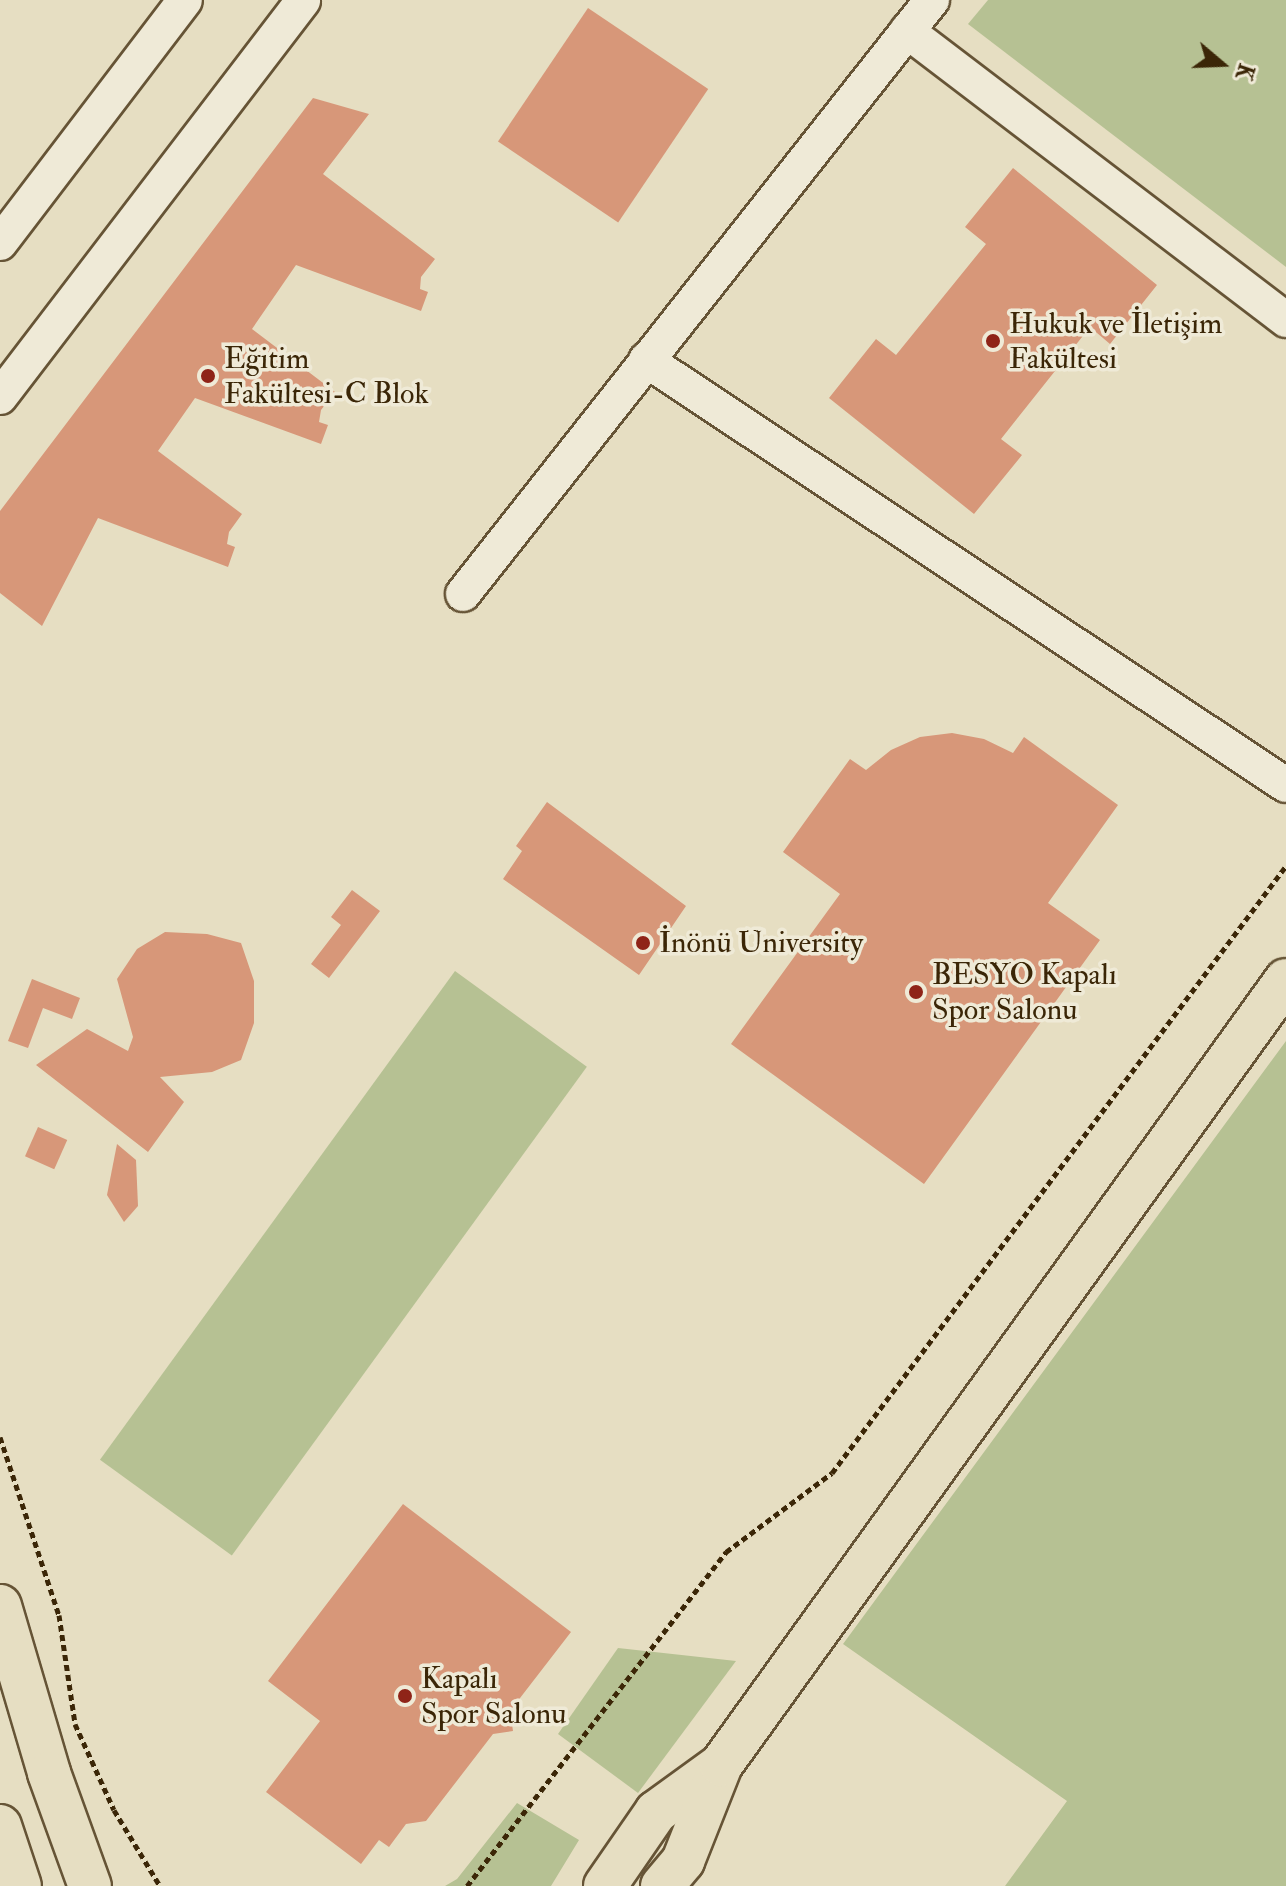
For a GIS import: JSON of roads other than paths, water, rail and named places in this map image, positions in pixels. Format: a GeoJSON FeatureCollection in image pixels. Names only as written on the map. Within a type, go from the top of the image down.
{"type":"FeatureCollection","features":[{"type":"Feature","properties":{"kind":"main road"},"geometry":{"type":"LineString","coordinates":[[662,1886],[683,1861],[721,1765],[1286,980]]}},
{"type":"Feature","properties":{"kind":"main road"},"geometry":{"type":"LineString","coordinates":[[0,1606],[49,1773],[90,1886]]}},
{"type":"Feature","properties":{"kind":"main road"},"geometry":{"type":"LineString","coordinates":[[605,1886],[656,1812],[721,1765]]}},
{"type":"Feature","properties":{"kind":"main road"},"geometry":{"type":"LineString","coordinates":[[0,1826],[20,1886]]}},
{"type":"Feature","properties":{"kind":"street"},"geometry":{"type":"LineString","coordinates":[[0,243],[185,0]]}},
{"type":"Feature","properties":{"kind":"street"},"geometry":{"type":"LineString","coordinates":[[0,397],[303,0]]}},
{"type":"Feature","properties":{"kind":"street"},"geometry":{"type":"LineString","coordinates":[[463,594],[932,0]]}},
{"type":"Feature","properties":{"kind":"street"},"geometry":{"type":"LineString","coordinates":[[907,31],[1286,320]]}},
{"type":"Feature","properties":{"kind":"street"},"geometry":{"type":"LineString","coordinates":[[646,360],[1286,785]]}},
{"type":"Feature","properties":{"kind":"place","name":"Hukuk ve İletişim Fakültesi"},"geometry":{"type":"Point","coordinates":[993,341]}},
{"type":"Feature","properties":{"kind":"place","name":"Eğitim Fakültesi-C Blok"},"geometry":{"type":"Point","coordinates":[208,376]}},
{"type":"Feature","properties":{"kind":"place","name":"İnönü University"},"geometry":{"type":"Point","coordinates":[643,943]}},
{"type":"Feature","properties":{"kind":"place","name":"BESYO Kapalı Spor Salonu"},"geometry":{"type":"Point","coordinates":[916,992]}},
{"type":"Feature","properties":{"kind":"place","name":"Kapalı Spor Salonu"},"geometry":{"type":"Point","coordinates":[405,1696]}}]}
